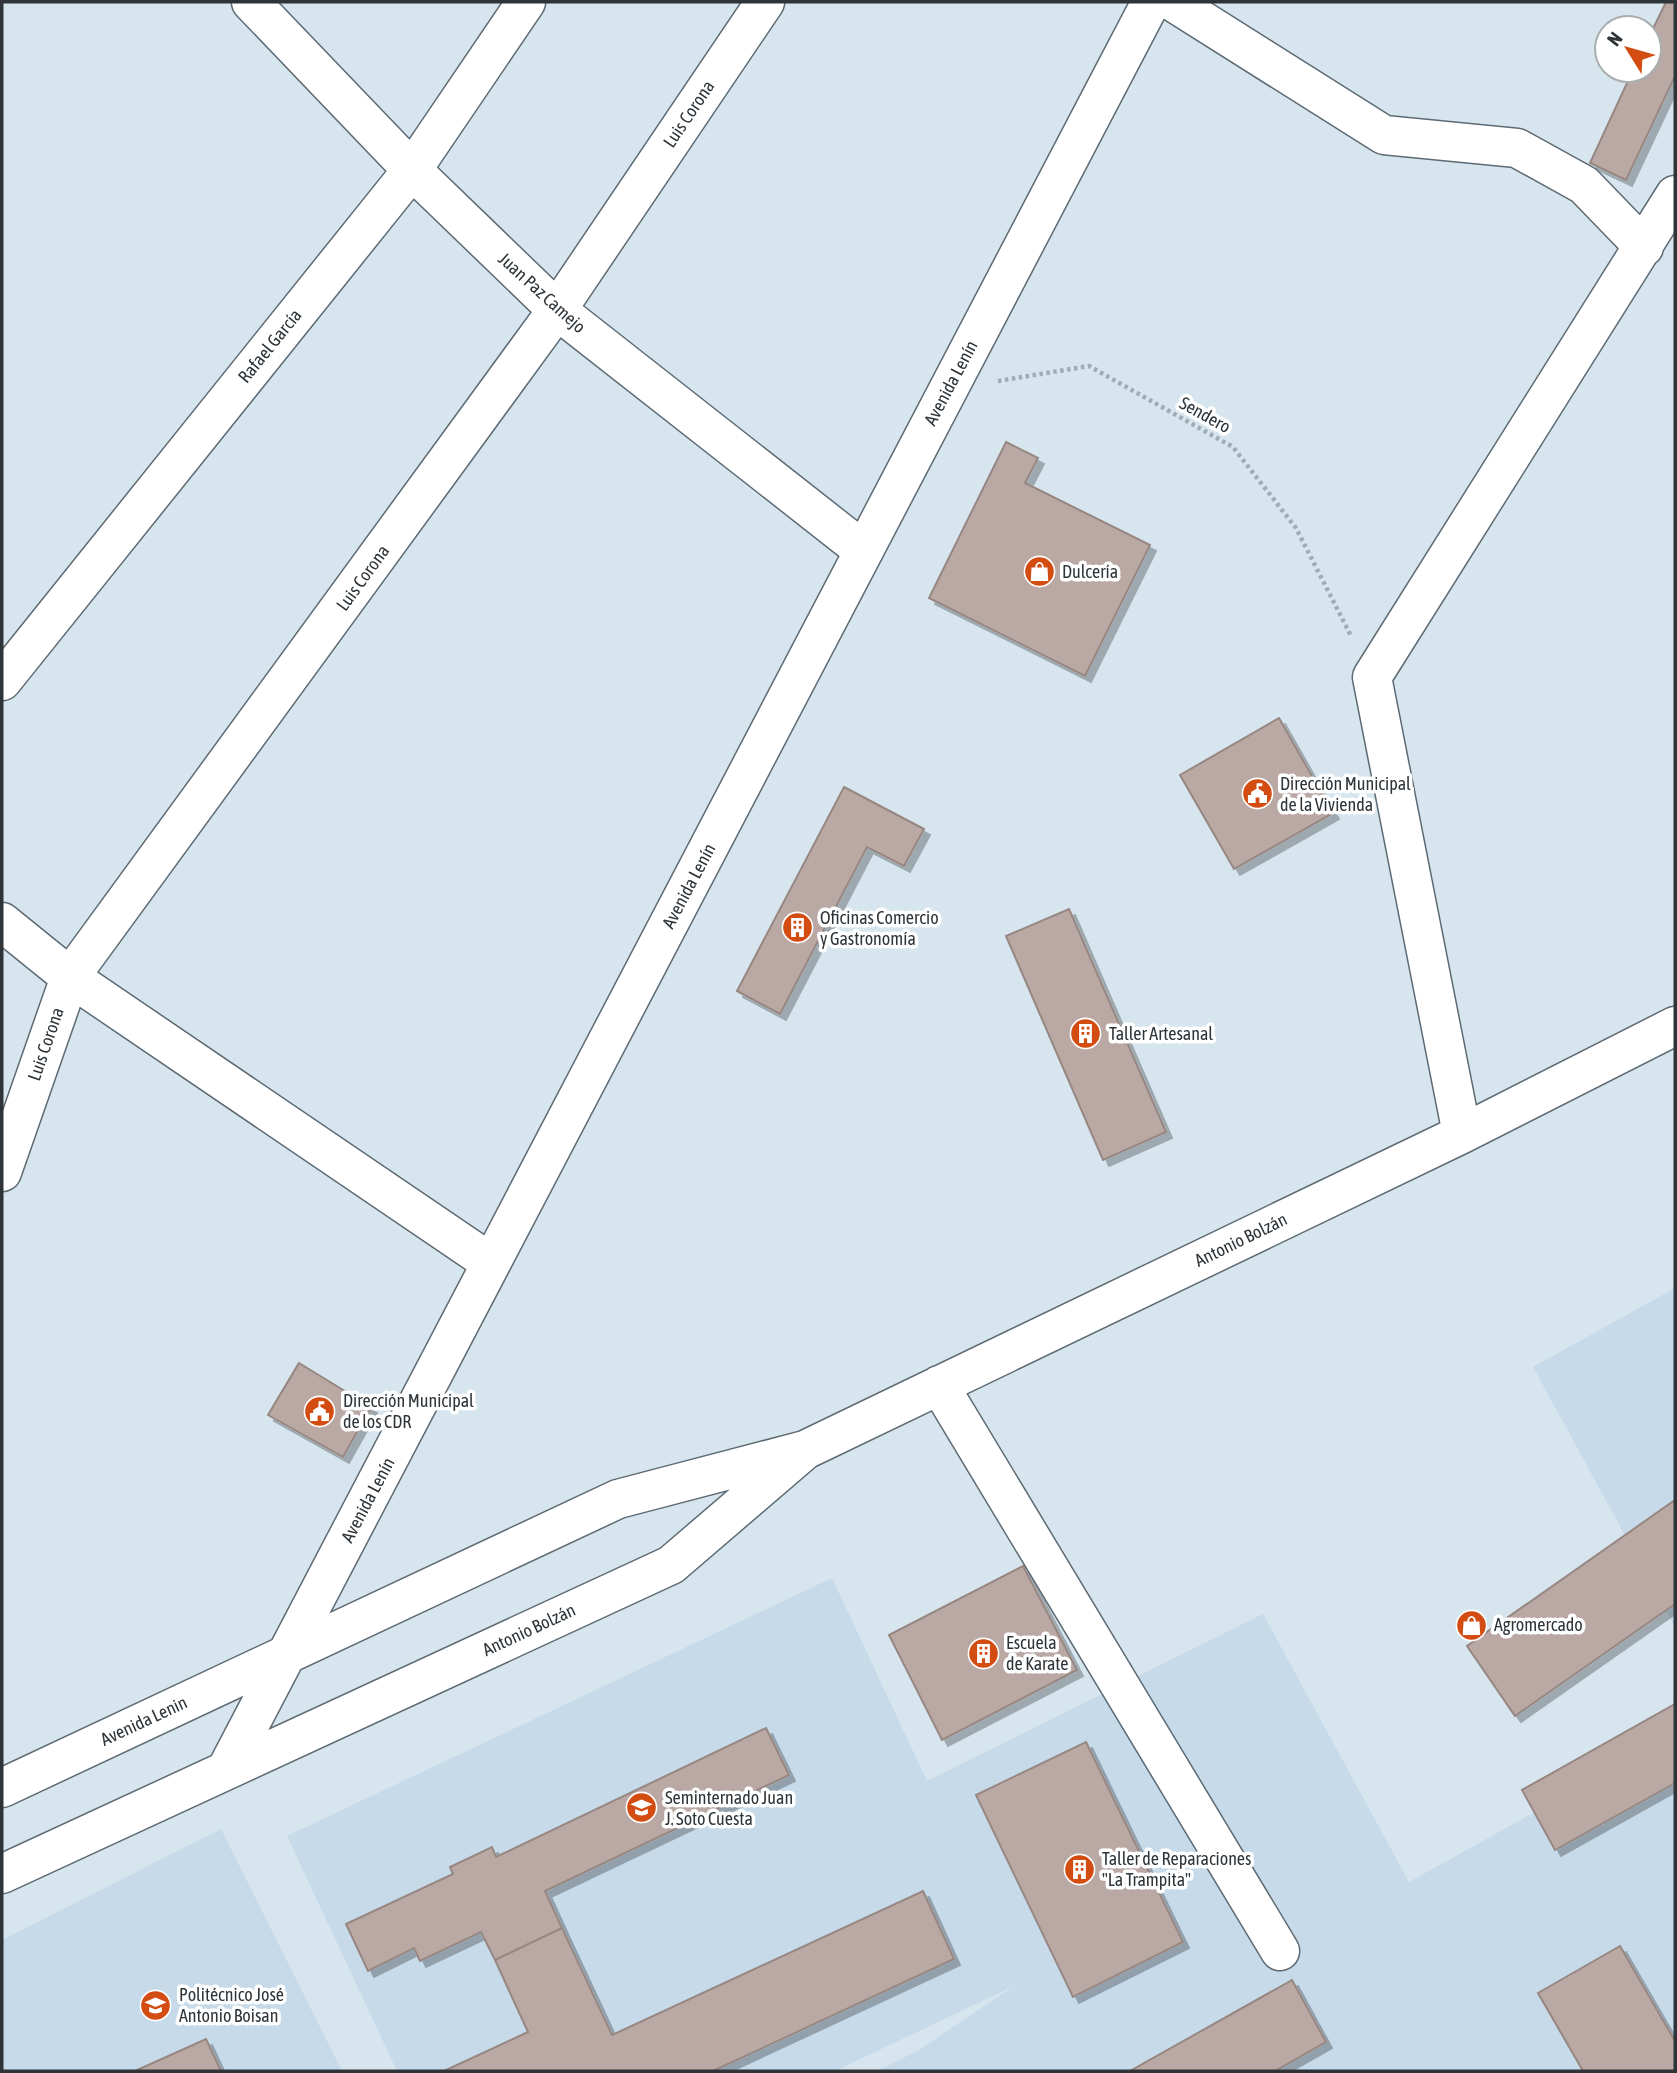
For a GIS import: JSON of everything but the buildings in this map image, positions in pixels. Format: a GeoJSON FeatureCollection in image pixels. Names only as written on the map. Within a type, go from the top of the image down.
{"type":"FeatureCollection","features":[{"type":"Feature","properties":{"kind":"street","name":"Juan Paz Camejo"},"geometry":{"type":"LineString","coordinates":[[251,2],[412,170],[557,310],[864,551]]}},
{"type":"Feature","properties":{"kind":"street","name":"Rafael García"},"geometry":{"type":"LineString","coordinates":[[2,681],[412,170],[526,2]]}},
{"type":"Feature","properties":{"kind":"street","name":"Luis Corona"},"geometry":{"type":"LineString","coordinates":[[2,1172],[70,977],[557,310],[765,2]]}},
{"type":"Feature","properties":{"kind":"street","name":"Avenida Lenín"},"geometry":{"type":"LineString","coordinates":[[226,1770],[1151,2]]}},
{"type":"Feature","properties":{"kind":"street"},"geometry":{"type":"LineString","coordinates":[[1172,2],[1384,135],[1517,149],[1584,185],[1644,247]]}},
{"type":"Feature","properties":{"kind":"street"},"geometry":{"type":"LineString","coordinates":[[1462,1134],[1373,677],[1675,195]]}},
{"type":"Feature","properties":{"kind":"street"},"geometry":{"type":"LineString","coordinates":[[2,922],[70,977],[491,1263]]}},
{"type":"Feature","properties":{"kind":"street","name":"Antonio Bolzán"},"geometry":{"type":"LineString","coordinates":[[287,1654],[618,1499],[805,1450],[1462,1134],[1675,1026]]}},
{"type":"Feature","properties":{"kind":"street"},"geometry":{"type":"LineString","coordinates":[[939,1385],[1280,1951]]}},
{"type":"Feature","properties":{"kind":"street","name":"Antonio Bolzán"},"geometry":{"type":"LineString","coordinates":[[226,1770],[671,1565],[805,1450]]}},
{"type":"Feature","properties":{"kind":"street","name":"Avenida Lenin"},"geometry":{"type":"LineString","coordinates":[[2,1788],[287,1654]]}},
{"type":"Feature","properties":{"kind":"street"},"geometry":{"type":"LineString","coordinates":[[2,1874],[226,1770]]}},
{"type":"Feature","properties":{"kind":"path","name":"Sendero"},"geometry":{"type":"LineString","coordinates":[[948,389],[1089,366],[1233,447],[1296,528],[1373,677]]}},
{"type":"Feature","properties":{"kind":"shaded area"},"geometry":{"type":"Polygon","coordinates":[[[1675,1288],[1675,1627],[1533,1367],[1675,1288]]]}},
{"type":"Feature","properties":{"kind":"shaded area"},"geometry":{"type":"Polygon","coordinates":[[[832,1578],[927,1781],[1263,1614],[1409,1882],[1675,1734],[1675,2071],[877,2071],[919,2050],[1014,1986],[835,2071],[397,2071],[287,1836],[832,1578]]]}},
{"type":"Feature","properties":{"kind":"shaded area","name":"Politécnico José Antonio Boisan"},"geometry":{"type":"Polygon","coordinates":[[[221,1829],[342,2071],[2,2071],[2,1940],[221,1829]]]}},
{"type":"Feature","properties":{"kind":"place","name":"Dulcería"},"geometry":{"type":"Point","coordinates":[1039,572]}},
{"type":"Feature","properties":{"kind":"place","name":"Dirección Municipal de la Vivienda"},"geometry":{"type":"Point","coordinates":[1257,794]}},
{"type":"Feature","properties":{"kind":"place","name":"Oficinas Comercio y Gastronomía"},"geometry":{"type":"Point","coordinates":[797,928]}},
{"type":"Feature","properties":{"kind":"place","name":"Taller Artesanal"},"geometry":{"type":"Point","coordinates":[1086,1034]}},
{"type":"Feature","properties":{"kind":"place","name":"Dirección Municipal de los CDR"},"geometry":{"type":"Point","coordinates":[320,1411]}},
{"type":"Feature","properties":{"kind":"place","name":"Agromercado"},"geometry":{"type":"Point","coordinates":[1471,1625]}},
{"type":"Feature","properties":{"kind":"place","name":"Escuela de Karate"},"geometry":{"type":"Point","coordinates":[983,1653]}},
{"type":"Feature","properties":{"kind":"place","name":"Seminternado Juan J. Soto Cuesta"},"geometry":{"type":"Point","coordinates":[642,1808]}},
{"type":"Feature","properties":{"kind":"place","name":"Taller de Reparaciones \"La Trampita\""},"geometry":{"type":"Point","coordinates":[1079,1869]}},
{"type":"Feature","properties":{"kind":"place","name":"Politécnico José Antonio Boisan"},"geometry":{"type":"Point","coordinates":[156,2005]}}]}
